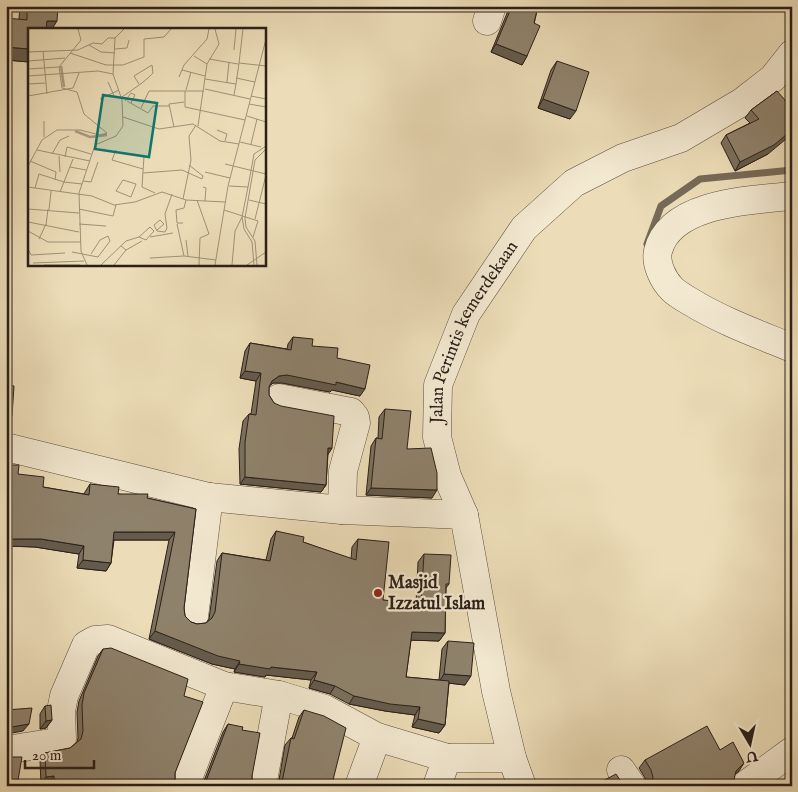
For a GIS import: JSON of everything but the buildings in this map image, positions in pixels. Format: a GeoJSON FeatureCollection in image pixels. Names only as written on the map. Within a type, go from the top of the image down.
{"type":"FeatureCollection","features":[{"type":"Feature","properties":{"kind":"street","name":"Jalan Perintis kemerdekaan"},"geometry":{"type":"LineString","coordinates":[[522,786],[512,758],[496,691],[464,515],[447,476],[437,437],[438,386],[466,314],[524,228],[574,182],[623,158],[681,138],[742,102],[773,78],[792,54]]}},
{"type":"Feature","properties":{"kind":"street"},"geometry":{"type":"LineString","coordinates":[[792,196],[756,199],[700,210],[682,220],[667,232],[659,245],[657,254],[664,279],[682,297],[705,311],[792,348]]}},
{"type":"Feature","properties":{"kind":"street"},"geometry":{"type":"LineString","coordinates":[[279,398],[350,412],[355,417],[356,423],[343,471],[342,510]]}},
{"type":"Feature","properties":{"kind":"street"},"geometry":{"type":"LineString","coordinates":[[6,447],[209,497],[342,510],[464,515]]}},
{"type":"Feature","properties":{"kind":"street"},"geometry":{"type":"LineString","coordinates":[[194,617],[209,497]]}},
{"type":"Feature","properties":{"kind":"street"},"geometry":{"type":"LineString","coordinates":[[6,750],[57,742],[62,738],[61,711],[64,696],[86,645],[95,640],[108,639],[224,686],[279,695],[325,709],[377,737],[447,758],[512,758]]}},
{"type":"Feature","properties":{"kind":"street"},"geometry":{"type":"LineString","coordinates":[[185,786],[224,686]]}},
{"type":"Feature","properties":{"kind":"street"},"geometry":{"type":"LineString","coordinates":[[262,786],[279,695]]}},
{"type":"Feature","properties":{"kind":"street"},"geometry":{"type":"LineString","coordinates":[[359,786],[377,737]]}},
{"type":"Feature","properties":{"kind":"street"},"geometry":{"type":"LineString","coordinates":[[744,786],[792,751]]}},
{"type":"Feature","properties":{"kind":"street"},"geometry":{"type":"LineString","coordinates":[[437,786],[447,758]]}},
{"type":"Feature","properties":{"kind":"waterway"},"geometry":{"type":"LineString","coordinates":[[647,244],[661,206],[700,179],[792,170]]}},
{"type":"Feature","properties":{"kind":"place","name":"Masjid Izzatul Islam"},"geometry":{"type":"Point","coordinates":[378,593]}}]}
